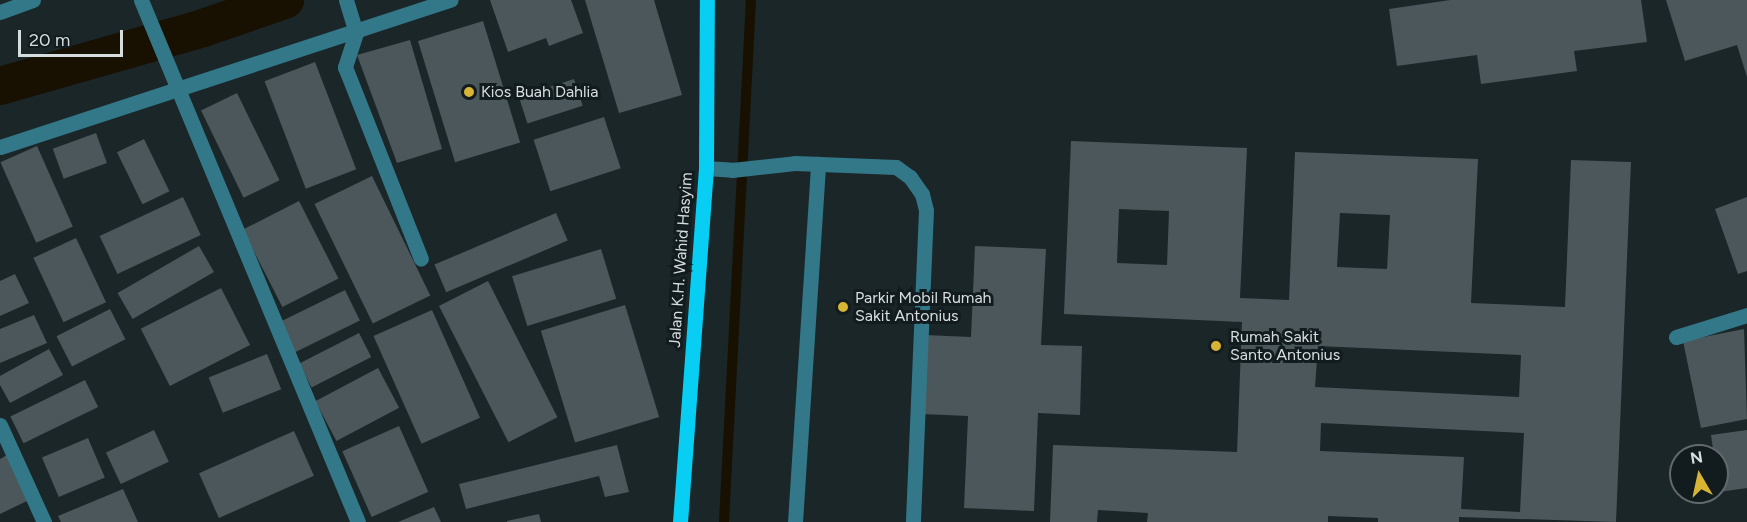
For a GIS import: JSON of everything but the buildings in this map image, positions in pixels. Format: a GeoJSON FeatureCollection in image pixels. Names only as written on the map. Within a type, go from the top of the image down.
{"type":"FeatureCollection","features":[{"type":"Feature","properties":{"kind":"main road","name":"Jalan K.H. Wahid Hasyim"},"geometry":{"type":"LineString","coordinates":[[680,522],[706,168],[706,0]]}},
{"type":"Feature","properties":{"kind":"street"},"geometry":{"type":"LineString","coordinates":[[0,12],[33,0]]}},
{"type":"Feature","properties":{"kind":"street"},"geometry":{"type":"LineString","coordinates":[[141,0],[358,522]]}},
{"type":"Feature","properties":{"kind":"street"},"geometry":{"type":"LineString","coordinates":[[0,147],[356,33],[451,0]]}},
{"type":"Feature","properties":{"kind":"street"},"geometry":{"type":"LineString","coordinates":[[349,7],[356,33],[345,68],[421,259]]}},
{"type":"Feature","properties":{"kind":"street"},"geometry":{"type":"LineString","coordinates":[[706,168],[732,170],[795,163],[896,167],[910,177],[922,194],[926,210],[913,522]]}},
{"type":"Feature","properties":{"kind":"street"},"geometry":{"type":"LineString","coordinates":[[795,522],[818,164]]}},
{"type":"Feature","properties":{"kind":"street"},"geometry":{"type":"LineString","coordinates":[[1676,337],[1747,315]]}},
{"type":"Feature","properties":{"kind":"street"},"geometry":{"type":"LineString","coordinates":[[0,425],[44,522]]}},
{"type":"Feature","properties":{"kind":"waterway"},"geometry":{"type":"LineString","coordinates":[[0,86],[203,28],[285,0]]}},
{"type":"Feature","properties":{"kind":"waterway"},"geometry":{"type":"LineString","coordinates":[[724,522],[751,0]]}},
{"type":"Feature","properties":{"kind":"place","name":"Kios Buah Dahlia"},"geometry":{"type":"Point","coordinates":[469,92]}},
{"type":"Feature","properties":{"kind":"place","name":"Parkir Mobil Rumah Sakit Antonius"},"geometry":{"type":"Point","coordinates":[843,307]}},
{"type":"Feature","properties":{"kind":"place","name":"Rumah Sakit Santo Antonius"},"geometry":{"type":"Point","coordinates":[1216,346]}}]}
